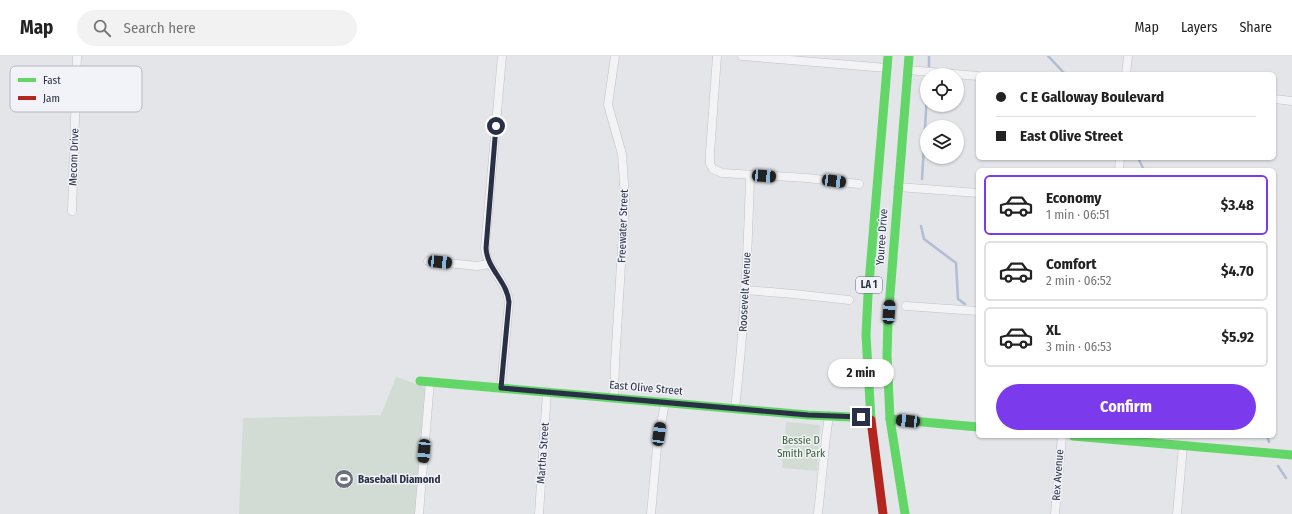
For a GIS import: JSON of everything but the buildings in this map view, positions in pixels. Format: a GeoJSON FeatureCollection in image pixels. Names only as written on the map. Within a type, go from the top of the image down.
{"type":"FeatureCollection","features":[{"type":"Feature","properties":{"kind":"main road","name":"Youree Drive"},"geometry":{"type":"LineString","coordinates":[[888,56],[866,335],[880,419],[905,514]]}},
{"type":"Feature","properties":{"kind":"main road","name":"Youree Drive"},"geometry":{"type":"LineString","coordinates":[[883,514],[880,419],[887,355],[888,320],[909,56]]}},
{"type":"Feature","properties":{"kind":"main road","name":"East Olive Street"},"geometry":{"type":"LineString","coordinates":[[420,381],[976,428]]}},
{"type":"Feature","properties":{"kind":"main road"},"geometry":{"type":"LineString","coordinates":[[1111,438],[1183,446],[1292,455]]}},
{"type":"Feature","properties":{"kind":"street","name":"Mecom Drive"},"geometry":{"type":"LineString","coordinates":[[77,56],[77,66]]}},
{"type":"Feature","properties":{"kind":"street"},"geometry":{"type":"LineString","coordinates":[[501,388],[509,302],[508,295],[503,285],[489,264],[486,248],[502,56]]}},
{"type":"Feature","properties":{"kind":"street","name":"Freewater Street"},"geometry":{"type":"LineString","coordinates":[[614,398],[615,355],[625,200],[622,154],[608,105],[615,56]]}},
{"type":"Feature","properties":{"kind":"street"},"geometry":{"type":"LineString","coordinates":[[717,56],[710,153],[710,164],[713,169],[722,173],[807,178],[859,184]]}},
{"type":"Feature","properties":{"kind":"street"},"geometry":{"type":"LineString","coordinates":[[742,56],[887,68]]}},
{"type":"Feature","properties":{"kind":"street"},"geometry":{"type":"LineString","coordinates":[[1126,72],[1128,56]]}},
{"type":"Feature","properties":{"kind":"street"},"geometry":{"type":"LineString","coordinates":[[908,70],[976,76]]}},
{"type":"Feature","properties":{"kind":"street"},"geometry":{"type":"LineString","coordinates":[[1276,99],[1292,101]]}},
{"type":"Feature","properties":{"kind":"street","name":"Mecom Drive"},"geometry":{"type":"LineString","coordinates":[[72,211],[75,112]]}},
{"type":"Feature","properties":{"kind":"street","name":"Roosevelt Avenue"},"geometry":{"type":"LineString","coordinates":[[735,408],[743,334],[750,175]]}},
{"type":"Feature","properties":{"kind":"street"},"geometry":{"type":"LineString","coordinates":[[898,187],[976,193]]}},
{"type":"Feature","properties":{"kind":"street"},"geometry":{"type":"LineString","coordinates":[[428,261],[477,266],[489,264]]}},
{"type":"Feature","properties":{"kind":"street"},"geometry":{"type":"LineString","coordinates":[[745,290],[849,300]]}},
{"type":"Feature","properties":{"kind":"street"},"geometry":{"type":"LineString","coordinates":[[906,306],[976,311]]}},
{"type":"Feature","properties":{"kind":"street"},"geometry":{"type":"LineString","coordinates":[[419,514],[430,382]]}},
{"type":"Feature","properties":{"kind":"street","name":"Martha Street"},"geometry":{"type":"LineString","coordinates":[[539,514],[547,391]]}},
{"type":"Feature","properties":{"kind":"street"},"geometry":{"type":"LineString","coordinates":[[651,514],[657,447],[665,402]]}},
{"type":"Feature","properties":{"kind":"street"},"geometry":{"type":"LineString","coordinates":[[818,514],[826,436],[830,416]]}},
{"type":"Feature","properties":{"kind":"street","name":"Rex Avenue"},"geometry":{"type":"LineString","coordinates":[[1056,514],[1062,438]]}},
{"type":"Feature","properties":{"kind":"street"},"geometry":{"type":"LineString","coordinates":[[1177,514],[1183,446]]}},
{"type":"Feature","properties":{"kind":"green space"},"geometry":{"type":"Polygon","coordinates":[[[396,377],[429,388],[419,514],[239,514],[243,418],[381,415],[396,377]]]}},
{"type":"Feature","properties":{"kind":"green space","name":"Bessie D Smith Park"},"geometry":{"type":"Polygon","coordinates":[[[786,422],[820,425],[817,471],[782,468],[786,422]]]}},
{"type":"Feature","properties":{"kind":"waterway"},"geometry":{"type":"LineString","coordinates":[[929,56],[929,66]]}},
{"type":"Feature","properties":{"kind":"waterway"},"geometry":{"type":"LineString","coordinates":[[1048,56],[1063,72]]}},
{"type":"Feature","properties":{"kind":"waterway"},"geometry":{"type":"LineString","coordinates":[[922,179],[926,112]]}},
{"type":"Feature","properties":{"kind":"waterway"},"geometry":{"type":"LineString","coordinates":[[1139,160],[1143,168]]}},
{"type":"Feature","properties":{"kind":"waterway"},"geometry":{"type":"LineString","coordinates":[[921,226],[924,239],[956,263],[958,299],[965,304]]}},
{"type":"Feature","properties":{"kind":"waterway"},"geometry":{"type":"LineString","coordinates":[[1268,438],[1269,442]]}},
{"type":"Feature","properties":{"kind":"waterway"},"geometry":{"type":"LineString","coordinates":[[1278,466],[1286,478]]}},
{"type":"Feature","properties":{"kind":"traffic: fast"},"geometry":{"type":"LineString","coordinates":[[871,420],[866,335],[888,56]]}},
{"type":"Feature","properties":{"kind":"traffic: fast"},"geometry":{"type":"LineString","coordinates":[[905,514],[890,419],[887,355],[888,320],[909,56]]}},
{"type":"Feature","properties":{"kind":"traffic: fast"},"geometry":{"type":"LineString","coordinates":[[420,381],[808,415],[871,418]]}},
{"type":"Feature","properties":{"kind":"traffic: fast"},"geometry":{"type":"LineString","coordinates":[[890,419],[976,427]]}},
{"type":"Feature","properties":{"kind":"traffic: fast"},"geometry":{"type":"LineString","coordinates":[[1096,438],[1292,455]]}},
{"type":"Feature","properties":{"kind":"traffic: jam"},"geometry":{"type":"LineString","coordinates":[[871,420],[883,514]]}},
{"type":"Feature","properties":{"kind":"place","name":"Baseball Diamond"},"geometry":{"type":"Point","coordinates":[344,479]}},
{"type":"Feature","properties":{"kind":"route"},"geometry":{"type":"LineString","coordinates":[[496,126],[486,253],[489,264],[507,290],[509,302],[501,388],[808,415],[861,417]]}}]}
